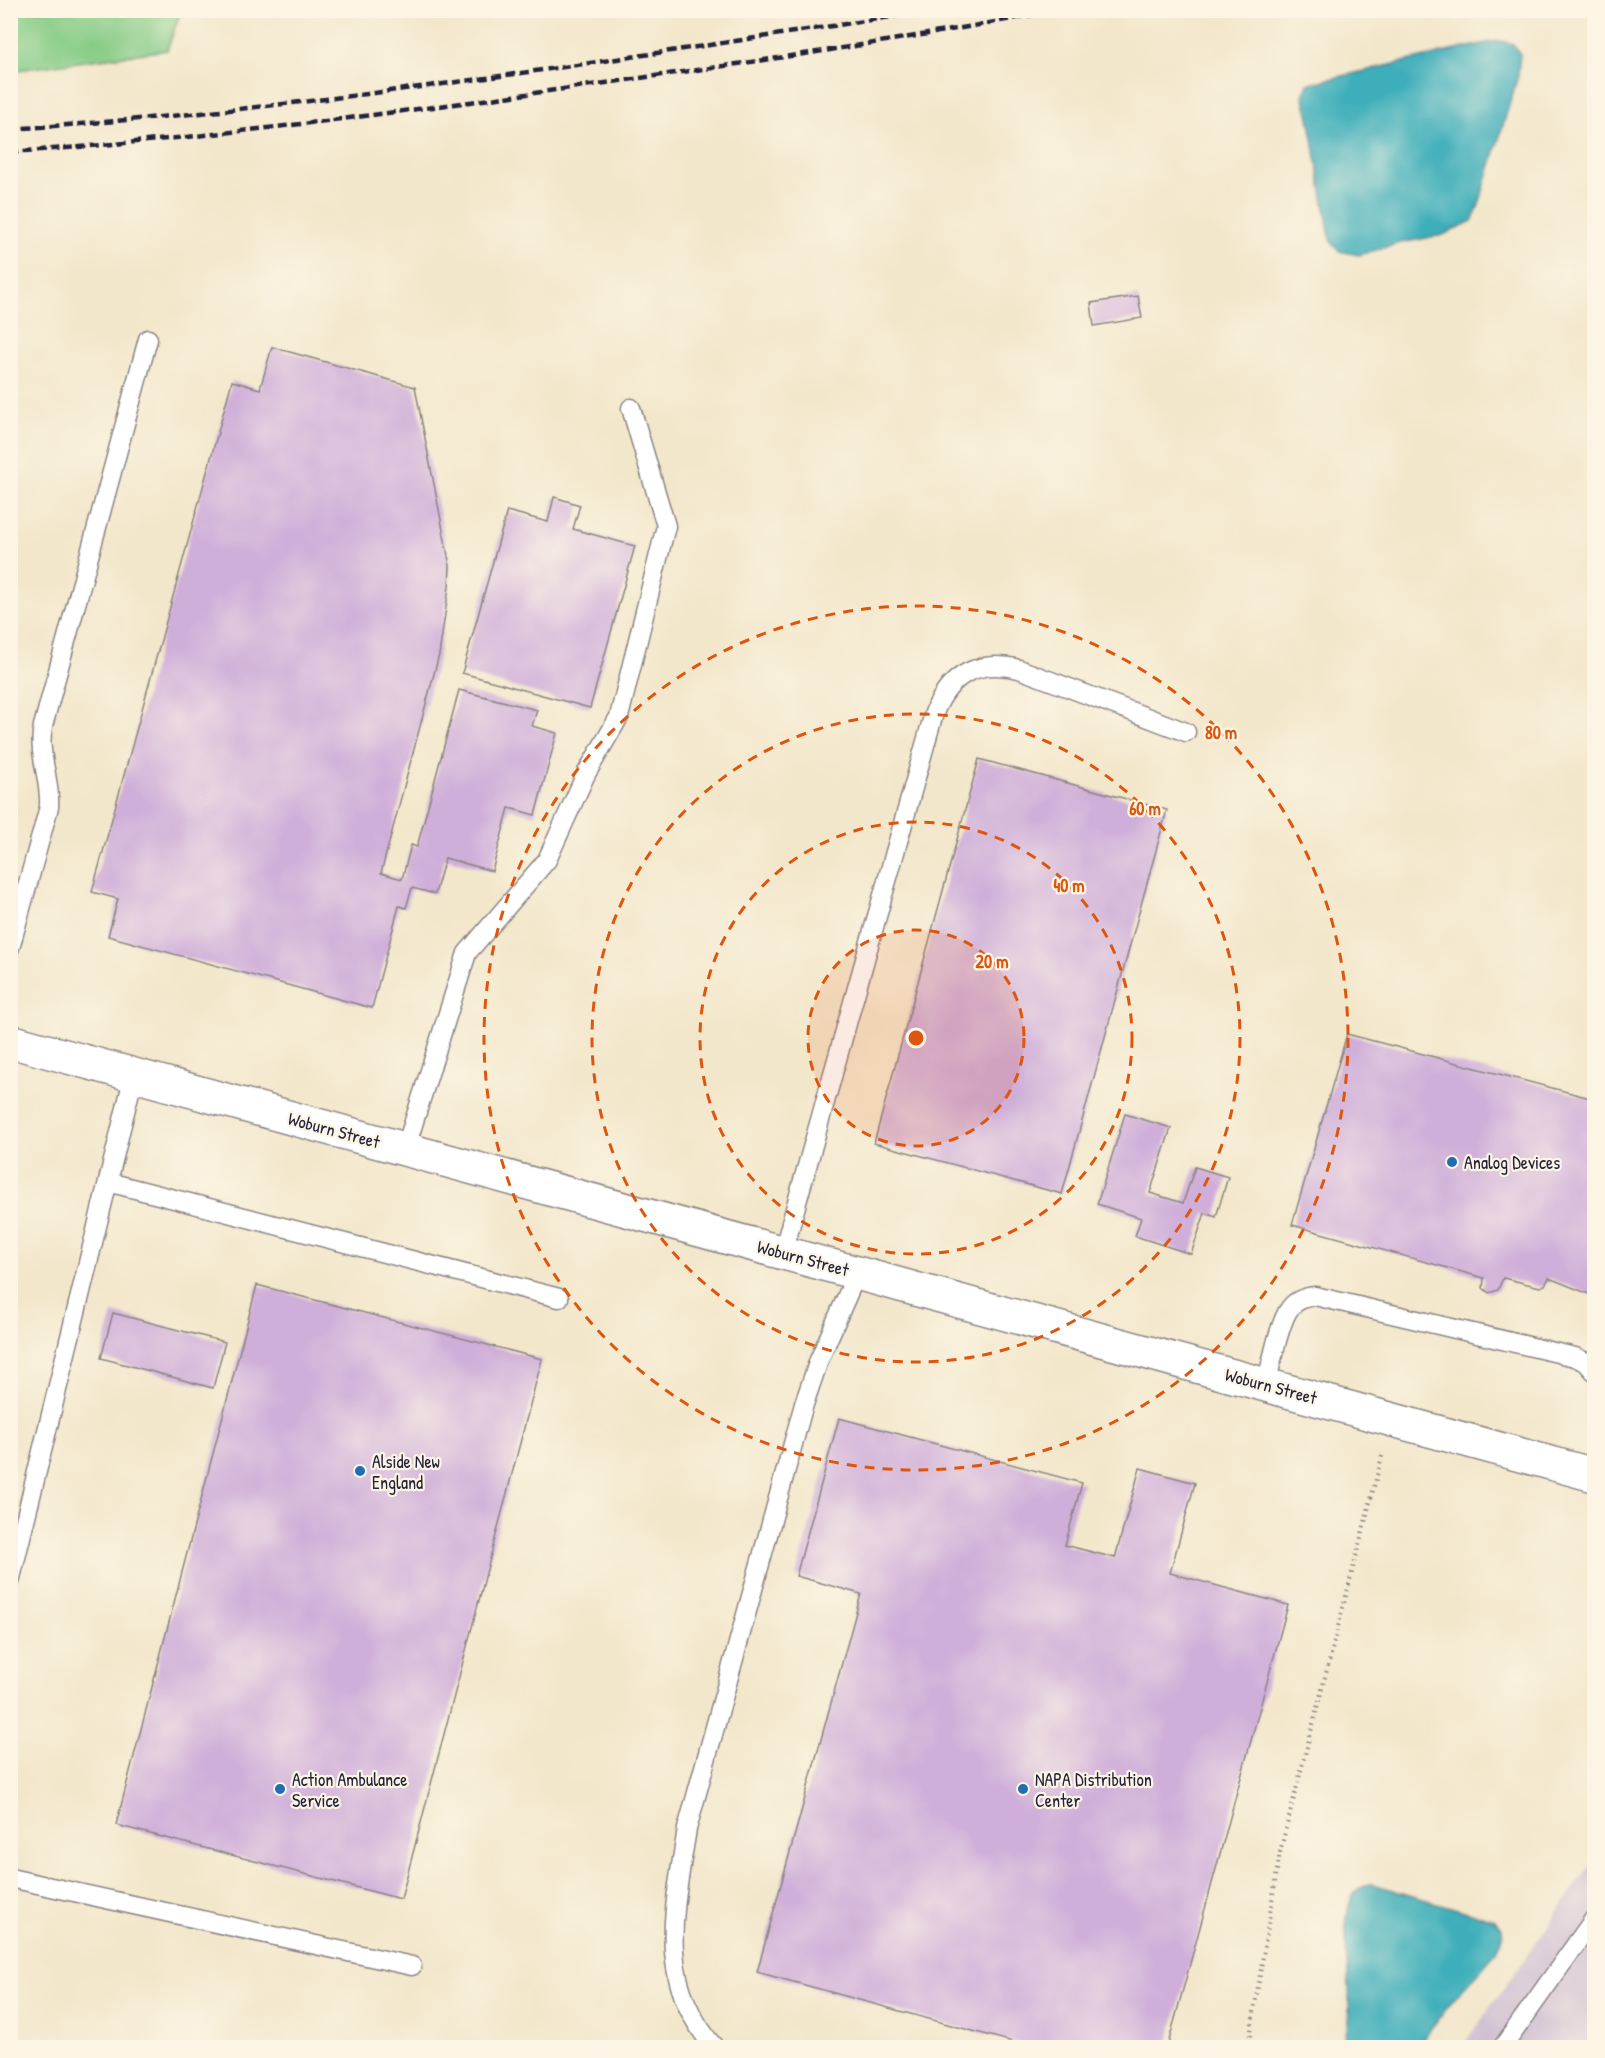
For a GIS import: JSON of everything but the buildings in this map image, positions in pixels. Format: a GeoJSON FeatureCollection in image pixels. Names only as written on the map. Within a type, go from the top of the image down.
{"type":"FeatureCollection","features":[{"type":"Feature","properties":{"kind":"street","name":"Woburn Street"},"geometry":{"type":"LineString","coordinates":[[10,1041],[1594,1475]]}},
{"type":"Feature","properties":{"kind":"lane"},"geometry":{"type":"LineString","coordinates":[[10,948],[49,807],[50,791],[41,749],[43,726],[148,339]]}},
{"type":"Feature","properties":{"kind":"lane"},"geometry":{"type":"LineString","coordinates":[[405,1150],[467,953],[547,860],[586,774],[619,717],[666,526],[631,408]]}},
{"type":"Feature","properties":{"kind":"lane"},"geometry":{"type":"LineString","coordinates":[[783,1252],[934,713],[940,698],[949,686],[974,669],[989,665],[1004,666],[1019,669],[1186,732]]}},
{"type":"Feature","properties":{"kind":"lane"},"geometry":{"type":"LineString","coordinates":[[10,1582],[134,1075]]}},
{"type":"Feature","properties":{"kind":"lane"},"geometry":{"type":"LineString","coordinates":[[108,1182],[559,1298]]}},
{"type":"Feature","properties":{"kind":"lane"},"geometry":{"type":"LineString","coordinates":[[715,2048],[691,2016],[682,1997],[674,1959],[675,1917],[687,1829],[804,1404],[819,1360],[858,1273]]}},
{"type":"Feature","properties":{"kind":"lane"},"geometry":{"type":"LineString","coordinates":[[1266,1385],[1287,1313],[1296,1303],[1315,1296],[1575,1357],[1586,1362],[1594,1371]]}},
{"type":"Feature","properties":{"kind":"lane"},"geometry":{"type":"LineString","coordinates":[[10,1878],[412,1966]]}},
{"type":"Feature","properties":{"kind":"lane"},"geometry":{"type":"LineString","coordinates":[[1502,2048],[1594,1919]]}},
{"type":"Feature","properties":{"kind":"path"},"geometry":{"type":"LineString","coordinates":[[1248,2048],[1280,1852],[1391,1419]]}},
{"type":"Feature","properties":{"kind":"shaded area"},"geometry":{"type":"Polygon","coordinates":[[[1594,1861],[1594,2047],[1462,2047],[1594,1861]]]}},
{"type":"Feature","properties":{"kind":"green space"},"geometry":{"type":"Polygon","coordinates":[[[10,11],[181,11],[167,50],[11,71],[10,11]]]}},
{"type":"Feature","properties":{"kind":"water"},"geometry":{"type":"Polygon","coordinates":[[[1502,41],[1513,44],[1520,54],[1518,76],[1472,221],[1443,235],[1400,243],[1359,255],[1339,251],[1332,243],[1329,232],[1303,95],[1308,84],[1502,41]]]}},
{"type":"Feature","properties":{"kind":"water"},"geometry":{"type":"Polygon","coordinates":[[[1372,1884],[1495,1920],[1503,1928],[1502,1937],[1492,1956],[1450,2004],[1417,2047],[1341,2047],[1346,2035],[1349,2014],[1346,1935],[1349,1904],[1355,1893],[1364,1885],[1372,1884]]]}},
{"type":"Feature","properties":{"kind":"railway"},"geometry":{"type":"LineString","coordinates":[[10,129],[243,109],[359,95],[590,63],[936,10]]}},
{"type":"Feature","properties":{"kind":"railway"},"geometry":{"type":"LineString","coordinates":[[10,152],[151,141],[430,107],[814,52],[1058,10]]}},
{"type":"Feature","properties":{"kind":"place","name":"Analog Devices"},"geometry":{"type":"Point","coordinates":[1452,1162]}},
{"type":"Feature","properties":{"kind":"place","name":"Alside New England"},"geometry":{"type":"Point","coordinates":[360,1471]}},
{"type":"Feature","properties":{"kind":"place","name":"Action Ambulance Service"},"geometry":{"type":"Point","coordinates":[280,1789]}},
{"type":"Feature","properties":{"kind":"place","name":"NAPA Distribution Center"},"geometry":{"type":"Point","coordinates":[1023,1789]}}]}
